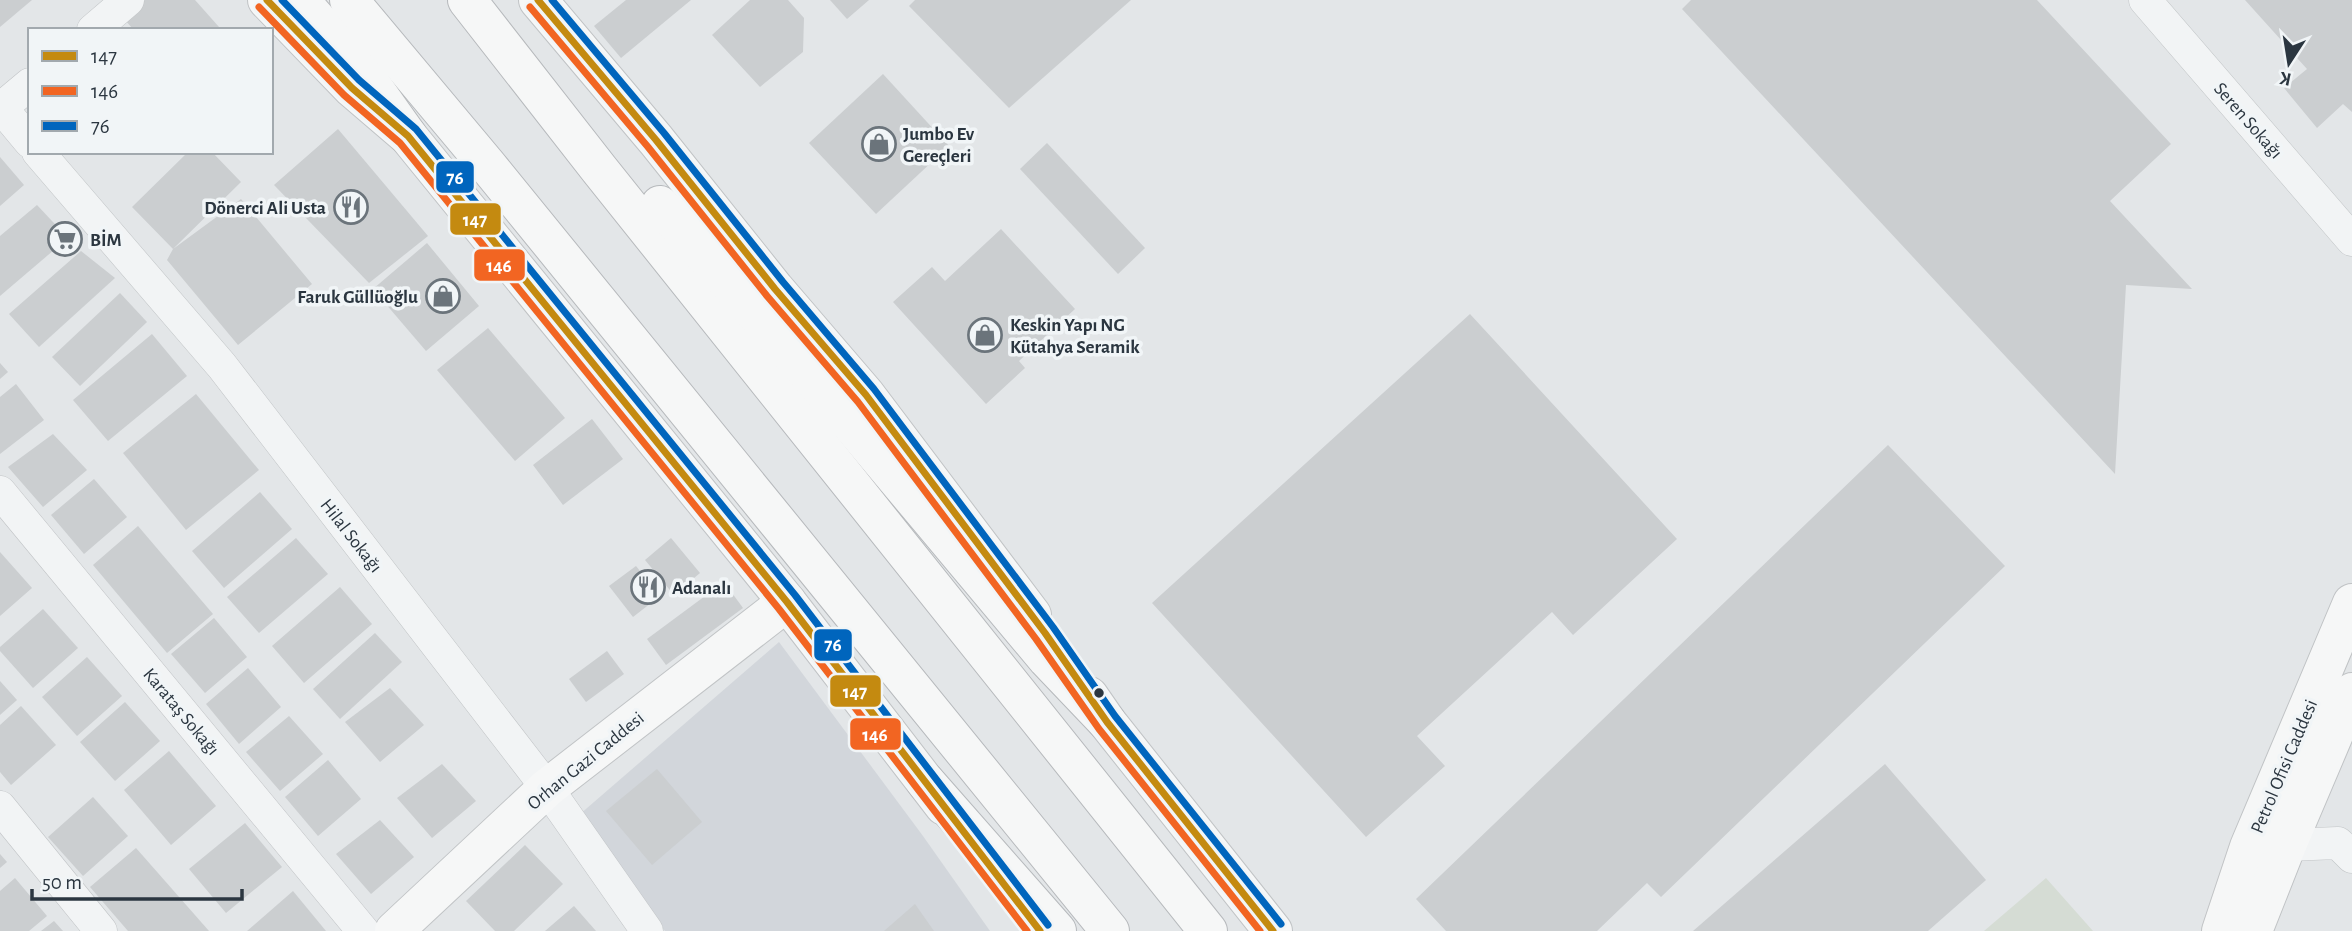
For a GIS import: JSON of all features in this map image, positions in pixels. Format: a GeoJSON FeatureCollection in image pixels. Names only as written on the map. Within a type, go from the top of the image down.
{"type":"FeatureCollection","features":[{"type":"Feature","properties":{"kind":"main road"},"geometry":{"type":"LineString","coordinates":[[267,0],[352,88],[408,136]]}},
{"type":"Feature","properties":{"kind":"main road"},"geometry":{"type":"LineString","coordinates":[[300,0],[365,74],[408,136],[787,601],[1040,931]]}},
{"type":"Feature","properties":{"kind":"main road"},"geometry":{"type":"LineString","coordinates":[[349,0],[488,166],[1110,931]]}},
{"type":"Feature","properties":{"kind":"main road"},"geometry":{"type":"LineString","coordinates":[[538,0],[656,140],[775,289],[866,395],[1045,633],[1107,722],[1273,931]]}},
{"type":"Feature","properties":{"kind":"main road"},"geometry":{"type":"LineString","coordinates":[[472,7],[611,149],[807,372],[1047,659],[1107,722]]}},
{"type":"Feature","properties":{"kind":"main road"},"geometry":{"type":"LineString","coordinates":[[472,7],[1208,931]]}},
{"type":"Feature","properties":{"kind":"main road","name":"Orhan Gazi Caddesi"},"geometry":{"type":"LineString","coordinates":[[394,931],[547,788],[787,601]]}},
{"type":"Feature","properties":{"kind":"main road","name":"Petrol Ofisi Caddesi"},"geometry":{"type":"LineString","coordinates":[[2221,931],[2249,847],[2352,603]]}},
{"type":"Feature","properties":{"kind":"main road","name":"Petrol Ofisi Caddesi"},"geometry":{"type":"LineString","coordinates":[[2253,931],[2352,692]]}},
{"type":"Feature","properties":{"kind":"main road"},"geometry":{"type":"LineString","coordinates":[[925,781],[1057,931]]}},
{"type":"Feature","properties":{"kind":"main road"},"geometry":{"type":"LineString","coordinates":[[2204,931],[2249,847]]}},
{"type":"Feature","properties":{"kind":"street"},"geometry":{"type":"LineString","coordinates":[[95,28],[128,0]]}},
{"type":"Feature","properties":{"kind":"street","name":"Seren Sokağı"},"geometry":{"type":"LineString","coordinates":[[2146,0],[2352,240]]}},
{"type":"Feature","properties":{"kind":"street"},"geometry":{"type":"LineString","coordinates":[[28,86],[1,108],[28,140]]}},
{"type":"Feature","properties":{"kind":"street","name":"Hilal Sokağı"},"geometry":{"type":"LineString","coordinates":[[40,154],[222,366],[547,788],[647,931]]}},
{"type":"Feature","properties":{"kind":"street","name":"Karataş Sokağı"},"geometry":{"type":"LineString","coordinates":[[0,492],[363,931]]}},
{"type":"Feature","properties":{"kind":"street"},"geometry":{"type":"LineString","coordinates":[[0,807],[102,931]]}},
{"type":"Feature","properties":{"kind":"street"},"geometry":{"type":"LineString","coordinates":[[2287,845],[2347,844]]}},
{"type":"Feature","properties":{"kind":"shaded area"},"geometry":{"type":"Polygon","coordinates":[[[779,642],[990,931],[665,931],[579,815],[779,642]]]}},
{"type":"Feature","properties":{"kind":"shaded area"},"geometry":{"type":"Polygon","coordinates":[[[2046,878],[2093,931],[1984,931],[2046,878]]]}},
{"type":"Feature","properties":{"kind":"building"},"geometry":{"type":"Polygon","coordinates":[[[0,0],[32,0],[0,27],[0,0]]]}},
{"type":"Feature","properties":{"kind":"building"},"geometry":{"type":"Polygon","coordinates":[[[145,0],[195,0],[219,27],[132,28],[124,19],[145,0]]]}},
{"type":"Feature","properties":{"kind":"building"},"geometry":{"type":"Polygon","coordinates":[[[626,0],[691,0],[621,58],[594,26],[626,0]]]}},
{"type":"Feature","properties":{"kind":"building"},"geometry":{"type":"Polygon","coordinates":[[[750,0],[788,0],[804,18],[803,52],[760,87],[712,35],[750,0]]]}},
{"type":"Feature","properties":{"kind":"building"},"geometry":{"type":"Polygon","coordinates":[[[830,0],[869,0],[847,19],[830,0]]]}},
{"type":"Feature","properties":{"kind":"building"},"geometry":{"type":"Polygon","coordinates":[[[915,0],[1131,0],[1009,108],[909,6],[915,0]]]}},
{"type":"Feature","properties":{"kind":"building"},"geometry":{"type":"Polygon","coordinates":[[[1691,0],[2037,0],[2171,144],[2110,201],[2192,289],[2126,285],[2115,474],[1682,9],[1691,0]]]}},
{"type":"Feature","properties":{"kind":"building"},"geometry":{"type":"Polygon","coordinates":[[[2245,0],[2352,0],[2352,112],[2343,104],[2317,128],[2284,88],[2307,69],[2245,0]]]}},
{"type":"Feature","properties":{"kind":"building","name":"Jumbo Ev Gereçleri"},"geometry":{"type":"Polygon","coordinates":[[[883,74],[949,146],[876,214],[809,143],[883,74]]]}},
{"type":"Feature","properties":{"kind":"building"},"geometry":{"type":"Polygon","coordinates":[[[338,129],[428,236],[369,283],[274,185],[338,129]]]}},
{"type":"Feature","properties":{"kind":"building"},"geometry":{"type":"Polygon","coordinates":[[[1047,143],[1145,248],[1118,274],[1020,169],[1047,143]]]}},
{"type":"Feature","properties":{"kind":"building"},"geometry":{"type":"Polygon","coordinates":[[[186,154],[214,154],[241,182],[173,249],[132,207],[186,154]]]}},
{"type":"Feature","properties":{"kind":"building"},"geometry":{"type":"Polygon","coordinates":[[[0,157],[24,185],[0,206],[0,157]]]}},
{"type":"Feature","properties":{"kind":"building"},"geometry":{"type":"Polygon","coordinates":[[[241,199],[312,284],[238,345],[167,260],[173,249],[241,199]]]}},
{"type":"Feature","properties":{"kind":"building"},"geometry":{"type":"Polygon","coordinates":[[[37,205],[68,238],[0,296],[0,236],[37,205]]]}},
{"type":"Feature","properties":{"kind":"building","name":"Keskin Yapı NG Kütahya Seramik"},"geometry":{"type":"Polygon","coordinates":[[[1001,229],[1075,309],[1019,361],[1025,368],[986,404],[893,302],[932,267],[945,281],[1001,229]]]}},
{"type":"Feature","properties":{"kind":"building"},"geometry":{"type":"Polygon","coordinates":[[[427,243],[479,306],[426,351],[373,289],[427,243]]]}},
{"type":"Feature","properties":{"kind":"building"},"geometry":{"type":"Polygon","coordinates":[[[81,251],[115,278],[39,347],[9,314],[81,251]]]}},
{"type":"Feature","properties":{"kind":"building"},"geometry":{"type":"Polygon","coordinates":[[[120,293],[147,322],[80,386],[52,357],[120,293]]]}},
{"type":"Feature","properties":{"kind":"building"},"geometry":{"type":"Polygon","coordinates":[[[1470,314],[1677,539],[1573,635],[1552,612],[1417,736],[1445,766],[1366,837],[1152,603],[1470,314]]]}},
{"type":"Feature","properties":{"kind":"building"},"geometry":{"type":"Polygon","coordinates":[[[488,328],[565,418],[515,461],[437,370],[488,328]]]}},
{"type":"Feature","properties":{"kind":"building"},"geometry":{"type":"Polygon","coordinates":[[[152,334],[187,376],[108,441],[73,400],[152,334]]]}},
{"type":"Feature","properties":{"kind":"building"},"geometry":{"type":"Polygon","coordinates":[[[0,363],[8,372],[0,379],[0,363]]]}},
{"type":"Feature","properties":{"kind":"building"},"geometry":{"type":"Polygon","coordinates":[[[16,384],[44,420],[0,454],[0,397],[16,384]]]}},
{"type":"Feature","properties":{"kind":"building"},"geometry":{"type":"Polygon","coordinates":[[[196,394],[259,470],[186,530],[123,453],[196,394]]]}},
{"type":"Feature","properties":{"kind":"building"},"geometry":{"type":"Polygon","coordinates":[[[592,419],[623,459],[563,505],[533,465],[592,419]]]}},
{"type":"Feature","properties":{"kind":"building"},"geometry":{"type":"Polygon","coordinates":[[[53,434],[87,470],[43,507],[8,467],[53,434]]]}},
{"type":"Feature","properties":{"kind":"building"},"geometry":{"type":"Polygon","coordinates":[[[1888,445],[2005,566],[1661,897],[1647,883],[1597,931],[1446,931],[1416,899],[1888,445]]]}},
{"type":"Feature","properties":{"kind":"building"},"geometry":{"type":"Polygon","coordinates":[[[94,479],[127,517],[84,554],[51,515],[94,479]]]}},
{"type":"Feature","properties":{"kind":"building"},"geometry":{"type":"Polygon","coordinates":[[[260,492],[292,529],[224,588],[192,551],[260,492]]]}},
{"type":"Feature","properties":{"kind":"building"},"geometry":{"type":"Polygon","coordinates":[[[138,526],[213,614],[167,653],[93,565],[138,526]]]}},
{"type":"Feature","properties":{"kind":"building"},"geometry":{"type":"Polygon","coordinates":[[[296,538],[328,574],[259,633],[227,597],[296,538]]]}},
{"type":"Feature","properties":{"kind":"building"},"geometry":{"type":"Polygon","coordinates":[[[671,538],[700,573],[674,595],[645,560],[671,538]]]}},
{"type":"Feature","properties":{"kind":"building"},"geometry":{"type":"Polygon","coordinates":[[[0,552],[32,588],[0,616],[0,552]]]}},
{"type":"Feature","properties":{"kind":"building"},"geometry":{"type":"Polygon","coordinates":[[[636,566],[660,596],[633,617],[609,586],[636,566]]]}},
{"type":"Feature","properties":{"kind":"building"},"geometry":{"type":"Polygon","coordinates":[[[724,582],[743,608],[666,665],[647,639],[724,582]]]}},
{"type":"Feature","properties":{"kind":"building"},"geometry":{"type":"Polygon","coordinates":[[[340,587],[372,624],[304,683],[272,646],[340,587]]]}},
{"type":"Feature","properties":{"kind":"building"},"geometry":{"type":"Polygon","coordinates":[[[43,609],[78,648],[33,688],[0,651],[0,647],[43,609]]]}},
{"type":"Feature","properties":{"kind":"building"},"geometry":{"type":"Polygon","coordinates":[[[214,618],[247,657],[205,693],[171,654],[214,618]]]}},
{"type":"Feature","properties":{"kind":"building"},"geometry":{"type":"Polygon","coordinates":[[[375,633],[402,662],[340,719],[313,689],[375,633]]]}},
{"type":"Feature","properties":{"kind":"building"},"geometry":{"type":"Polygon","coordinates":[[[607,651],[624,674],[586,702],[569,679],[607,651]]]}},
{"type":"Feature","properties":{"kind":"building"},"geometry":{"type":"Polygon","coordinates":[[[87,657],[122,696],[77,736],[42,697],[87,657]]]}},
{"type":"Feature","properties":{"kind":"building"},"geometry":{"type":"Polygon","coordinates":[[[248,668],[281,707],[239,744],[206,704],[248,668]]]}},
{"type":"Feature","properties":{"kind":"building"},"geometry":{"type":"Polygon","coordinates":[[[0,681],[17,700],[0,715],[0,681]]]}},
{"type":"Feature","properties":{"kind":"building"},"geometry":{"type":"Polygon","coordinates":[[[390,688],[424,725],[380,762],[345,722],[390,688]]]}},
{"type":"Feature","properties":{"kind":"building"},"geometry":{"type":"Polygon","coordinates":[[[125,702],[160,741],[115,781],[80,742],[125,702]]]}},
{"type":"Feature","properties":{"kind":"building"},"geometry":{"type":"Polygon","coordinates":[[[21,706],[56,745],[11,785],[0,772],[0,725],[21,706]]]}},
{"type":"Feature","properties":{"kind":"building"},"geometry":{"type":"Polygon","coordinates":[[[289,716],[323,754],[280,791],[246,752],[289,716]]]}},
{"type":"Feature","properties":{"kind":"building"},"geometry":{"type":"Polygon","coordinates":[[[169,751],[216,806],[171,845],[124,790],[169,751]]]}},
{"type":"Feature","properties":{"kind":"building"},"geometry":{"type":"Polygon","coordinates":[[[328,760],[361,799],[318,836],[285,797],[328,760]]]}},
{"type":"Feature","properties":{"kind":"building"},"geometry":{"type":"Polygon","coordinates":[[[442,764],[476,801],[432,838],[397,798],[442,764]]]}},
{"type":"Feature","properties":{"kind":"building"},"geometry":{"type":"Polygon","coordinates":[[[1885,764],[1986,880],[1928,931],[1693,931],[1885,764]]]}},
{"type":"Feature","properties":{"kind":"building"},"geometry":{"type":"Polygon","coordinates":[[[657,769],[702,822],[652,865],[606,811],[657,769]]]}},
{"type":"Feature","properties":{"kind":"building"},"geometry":{"type":"Polygon","coordinates":[[[93,797],[128,836],[83,876],[48,837],[93,797]]]}},
{"type":"Feature","properties":{"kind":"building"},"geometry":{"type":"Polygon","coordinates":[[[380,820],[414,857],[371,894],[336,854],[380,820]]]}},
{"type":"Feature","properties":{"kind":"building"},"geometry":{"type":"Polygon","coordinates":[[[245,823],[282,867],[226,913],[189,869],[245,823]]]}},
{"type":"Feature","properties":{"kind":"building"},"geometry":{"type":"Polygon","coordinates":[[[525,845],[563,884],[514,931],[495,931],[466,901],[525,845]]]}},
{"type":"Feature","properties":{"kind":"building"},"geometry":{"type":"Polygon","coordinates":[[[136,848],[209,931],[128,931],[90,887],[136,848]]]}},
{"type":"Feature","properties":{"kind":"building"},"geometry":{"type":"Polygon","coordinates":[[[0,854],[7,862],[0,868],[0,854]]]}},
{"type":"Feature","properties":{"kind":"building"},"geometry":{"type":"Polygon","coordinates":[[[15,878],[47,916],[29,931],[0,931],[0,891],[15,878]]]}},
{"type":"Feature","properties":{"kind":"building"},"geometry":{"type":"Polygon","coordinates":[[[293,891],[326,931],[247,931],[293,891]]]}},
{"type":"Feature","properties":{"kind":"building"},"geometry":{"type":"Polygon","coordinates":[[[915,904],[934,931],[884,931],[915,904]]]}},
{"type":"Feature","properties":{"kind":"building"},"geometry":{"type":"Polygon","coordinates":[[[574,906],[596,931],[545,931],[574,906]]]}},
{"type":"Feature","properties":{"kind":"building"},"geometry":{"type":"Polygon","coordinates":[[[54,921],[63,931],[41,931],[54,921]]]}},
{"type":"Feature","properties":{"kind":"transit line","name":"147"},"geometry":{"type":"LineString","coordinates":[[267,0],[352,88],[408,136],[787,602],[1040,931]]}},
{"type":"Feature","properties":{"kind":"transit line","name":"76"},"geometry":{"type":"LineString","coordinates":[[282,0],[359,80],[416,129],[795,595],[1048,925]]}},
{"type":"Feature","properties":{"kind":"transit line","name":"147"},"geometry":{"type":"LineString","coordinates":[[538,0],[656,140],[775,289],[866,395],[1045,633],[1107,722],[1273,931]]}},
{"type":"Feature","properties":{"kind":"transit line","name":"76"},"geometry":{"type":"LineString","coordinates":[[552,0],[874,389],[1053,627],[1115,716],[1281,924]]}},
{"type":"Feature","properties":{"kind":"transit line","name":"146"},"geometry":{"type":"LineString","coordinates":[[259,7],[344,95],[400,143],[779,609],[1027,931]]}},
{"type":"Feature","properties":{"kind":"transit line","name":"146"},"geometry":{"type":"LineString","coordinates":[[530,7],[648,147],[767,296],[858,402],[1036,639],[1099,729],[1260,931]]}},
{"type":"Feature","properties":{"kind":"place","name":"Jumbo Ev Gereçleri"},"geometry":{"type":"Point","coordinates":[879,144]}},
{"type":"Feature","properties":{"kind":"place","name":"Dönerci Ali Usta"},"geometry":{"type":"Point","coordinates":[351,207]}},
{"type":"Feature","properties":{"kind":"place","name":"BİM"},"geometry":{"type":"Point","coordinates":[65,239]}},
{"type":"Feature","properties":{"kind":"place","name":"Faruk Güllüoğlu"},"geometry":{"type":"Point","coordinates":[443,296]}},
{"type":"Feature","properties":{"kind":"place","name":"Keskin Yapı NG Kütahya Seramik"},"geometry":{"type":"Point","coordinates":[985,335]}},
{"type":"Feature","properties":{"kind":"place","name":"Adanalı"},"geometry":{"type":"Point","coordinates":[648,587]}}]}
